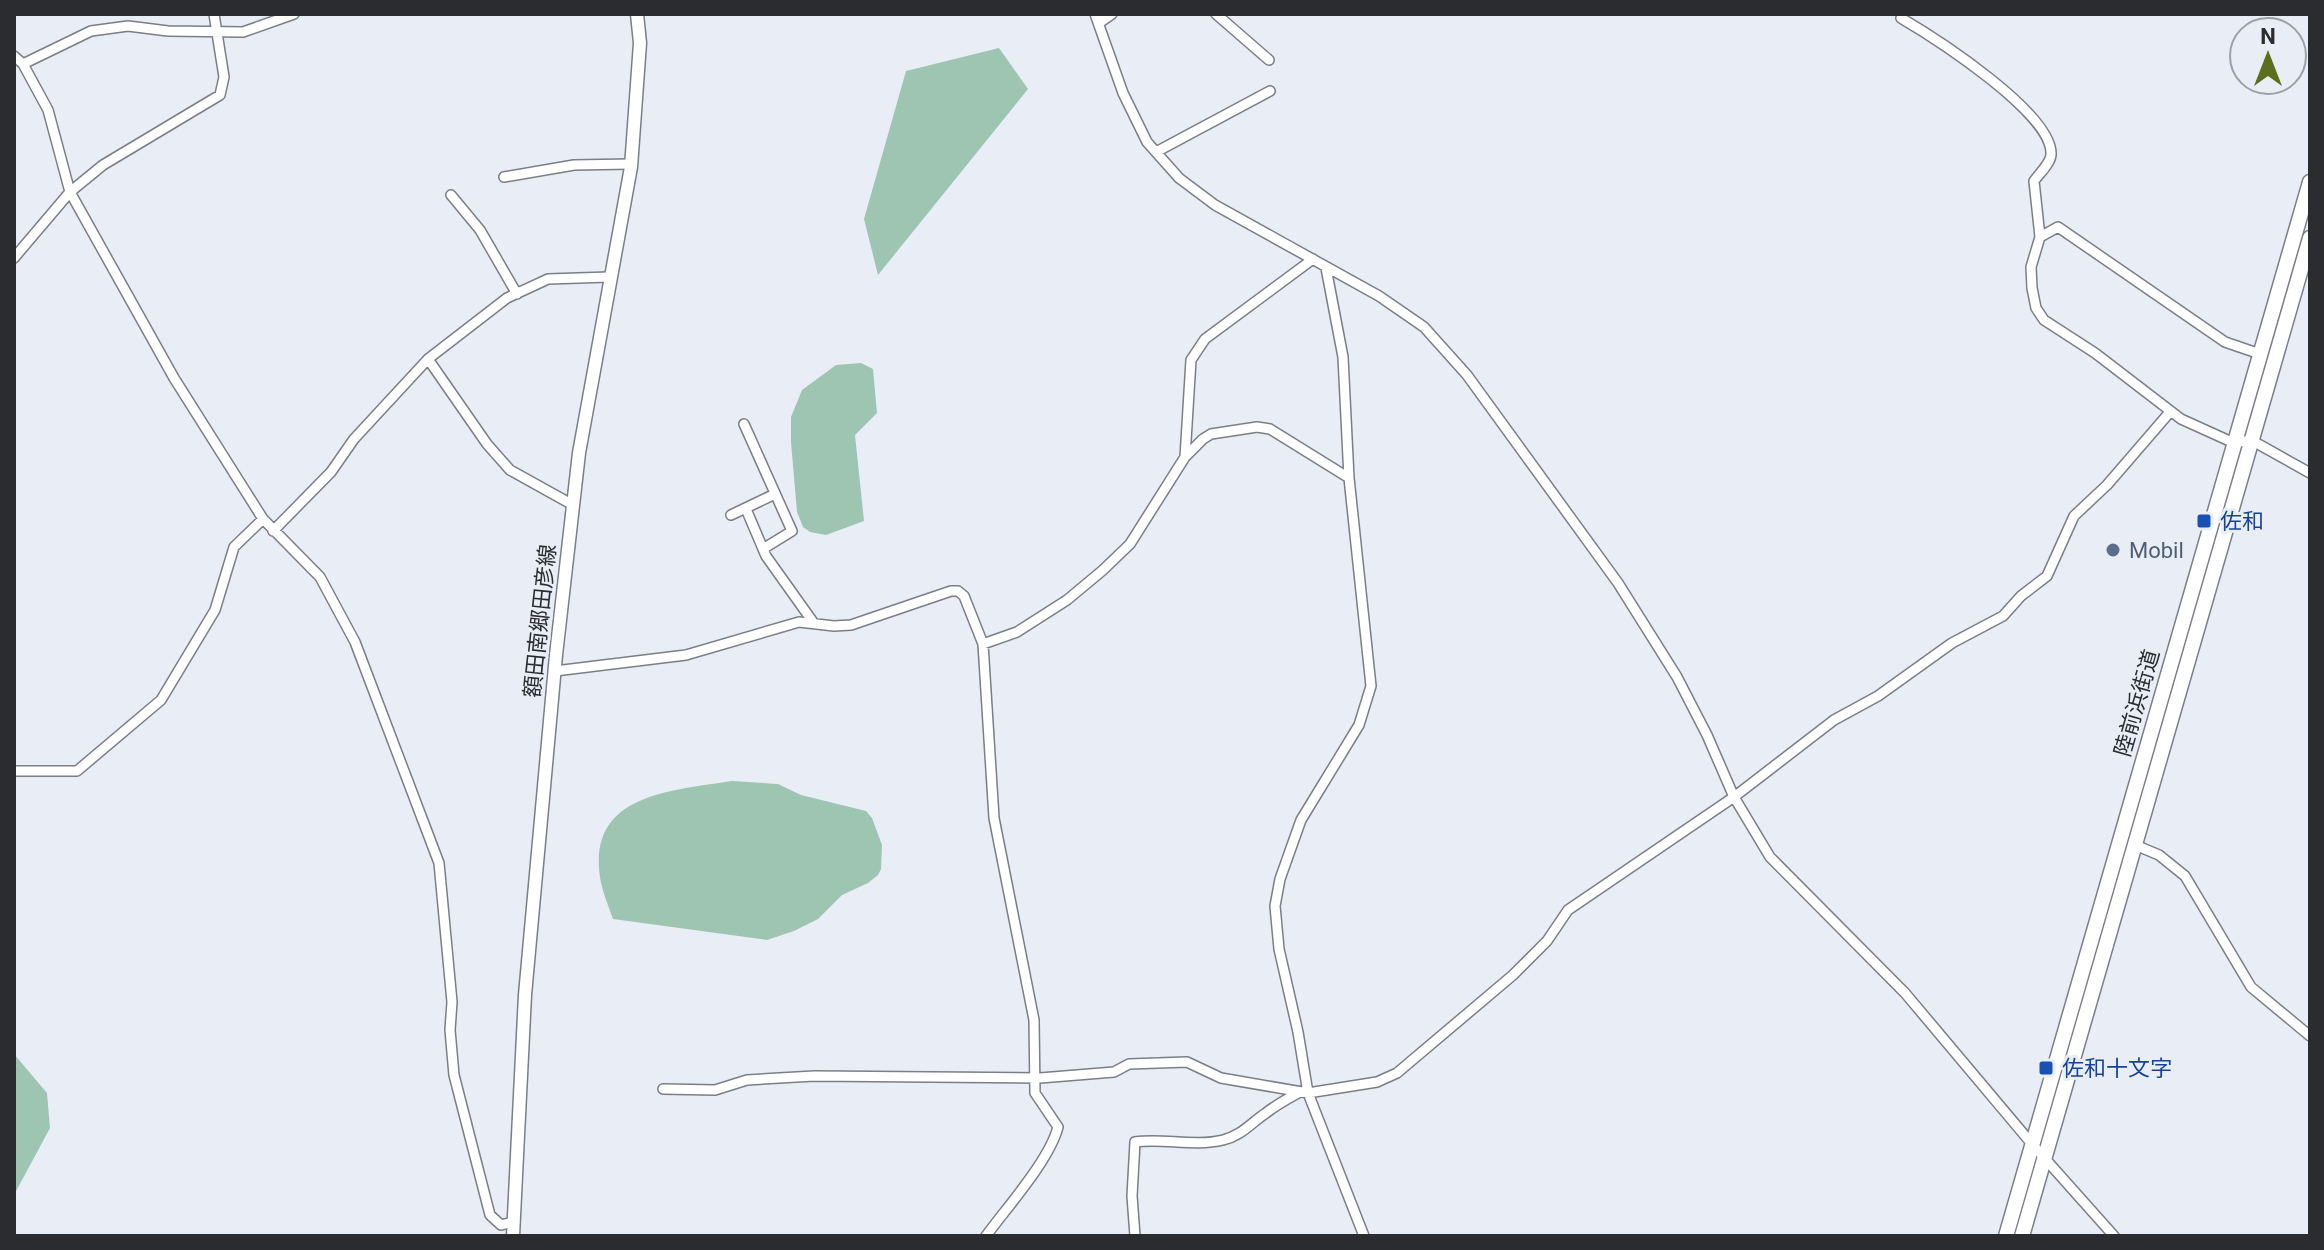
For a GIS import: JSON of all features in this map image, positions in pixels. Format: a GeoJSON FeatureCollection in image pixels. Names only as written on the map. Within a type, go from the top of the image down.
{"type":"FeatureCollection","features":[{"type":"Feature","properties":{"kind":"highway","name":"陸前浜街道"},"geometry":{"type":"LineString","coordinates":[[2006,1236],[2310,182]]}},
{"type":"Feature","properties":{"kind":"highway","name":"陸前浜街道"},"geometry":{"type":"LineString","coordinates":[[2022,1236],[2310,238]]}},
{"type":"Feature","properties":{"kind":"main road","name":"額田南郷田彦線"},"geometry":{"type":"LineString","coordinates":[[513,1236],[525,995],[555,671],[573,505],[609,277],[631,164],[640,43],[637,14]]}},
{"type":"Feature","properties":{"kind":"street"},"geometry":{"type":"LineString","coordinates":[[14,258],[70,192],[103,165],[220,95],[224,77],[214,14]]}},
{"type":"Feature","properties":{"kind":"street"},"geometry":{"type":"LineString","coordinates":[[23,64],[91,31],[128,26],[168,31],[243,32],[294,14]]}},
{"type":"Feature","properties":{"kind":"street"},"geometry":{"type":"LineString","coordinates":[[1112,14],[1097,18],[1123,93],[1147,142],[1179,178],[1215,205],[1379,296],[1424,327],[1467,375],[1618,583],[1677,677],[1734,797],[1770,857],[1797,888],[1905,993],[2114,1236]]}},
{"type":"Feature","properties":{"kind":"street"},"geometry":{"type":"LineString","coordinates":[[1216,14],[1269,60]]}},
{"type":"Feature","properties":{"kind":"street"},"geometry":{"type":"LineString","coordinates":[[1901,18],[2009,93],[2040,127],[2051,152],[2050,160],[2034,181],[2040,237],[2031,267],[2036,308],[2044,320],[2095,353],[2170,412],[2234,443],[2251,440],[2310,473]]}},
{"type":"Feature","properties":{"kind":"street"},"geometry":{"type":"LineString","coordinates":[[14,56],[23,64],[48,110],[70,192],[174,378],[263,519],[320,577],[355,642],[439,863],[452,1002],[450,1030],[454,1075],[490,1215],[501,1225],[513,1222]]}},
{"type":"Feature","properties":{"kind":"street"},"geometry":{"type":"LineString","coordinates":[[1156,152],[1270,91]]}},
{"type":"Feature","properties":{"kind":"street"},"geometry":{"type":"LineString","coordinates":[[504,177],[574,165],[631,164]]}},
{"type":"Feature","properties":{"kind":"street"},"geometry":{"type":"LineString","coordinates":[[451,195],[480,230],[517,294]]}},
{"type":"Feature","properties":{"kind":"street"},"geometry":{"type":"LineString","coordinates":[[2040,237],[2058,227],[2225,342],[2260,354]]}},
{"type":"Feature","properties":{"kind":"street"},"geometry":{"type":"LineString","coordinates":[[1185,457],[1191,360],[1205,339],[1313,259]]}},
{"type":"Feature","properties":{"kind":"street"},"geometry":{"type":"LineString","coordinates":[[1326,268],[1343,357],[1349,478],[1371,686],[1359,725],[1301,820],[1280,879],[1275,906],[1279,949],[1298,1032],[1303,1093],[1364,1236]]}},
{"type":"Feature","properties":{"kind":"street"},"geometry":{"type":"LineString","coordinates":[[273,531],[331,472],[354,439],[428,359],[517,294],[548,279],[609,277]]}},
{"type":"Feature","properties":{"kind":"street"},"geometry":{"type":"LineString","coordinates":[[428,359],[487,444],[510,470],[573,505]]}},
{"type":"Feature","properties":{"kind":"street"},"geometry":{"type":"LineString","coordinates":[[663,1089],[715,1090],[747,1080],[814,1076],[1040,1078],[1114,1072],[1129,1064],[1187,1062],[1221,1078],[1303,1093],[1377,1082],[1397,1073],[1513,975],[1547,941],[1568,910],[1734,797],[1834,720],[1878,696],[1952,643],[2003,616],[2021,596],[2047,576],[2074,516],[2107,485],[2170,412]]}},
{"type":"Feature","properties":{"kind":"street"},"geometry":{"type":"LineString","coordinates":[[744,424],[792,531],[763,549]]}},
{"type":"Feature","properties":{"kind":"street"},"geometry":{"type":"LineString","coordinates":[[983,644],[1017,632],[1067,600],[1103,570],[1130,544],[1185,457],[1211,434],[1257,427],[1270,429],[1349,478]]}},
{"type":"Feature","properties":{"kind":"street"},"geometry":{"type":"LineString","coordinates":[[731,515],[775,494]]}},
{"type":"Feature","properties":{"kind":"street"},"geometry":{"type":"LineString","coordinates":[[746,509],[763,549],[813,622]]}},
{"type":"Feature","properties":{"kind":"street"},"geometry":{"type":"LineString","coordinates":[[14,771],[77,771],[161,700],[215,610],[234,547],[263,519]]}},
{"type":"Feature","properties":{"kind":"street"},"geometry":{"type":"LineString","coordinates":[[555,671],[686,655],[799,622],[851,625],[936,595],[958,591],[964,596],[983,644],[994,818],[1034,1020],[1035,1093],[1058,1127],[1055,1139],[986,1236]]}},
{"type":"Feature","properties":{"kind":"street"},"geometry":{"type":"LineString","coordinates":[[2135,845],[2159,855],[2185,876],[2251,987],[2310,1036]]}},
{"type":"Feature","properties":{"kind":"street"},"geometry":{"type":"LineString","coordinates":[[1135,1236],[1132,1196],[1135,1142],[1223,1140],[1244,1131],[1265,1113],[1303,1093]]}},
{"type":"Feature","properties":{"kind":"green space"},"geometry":{"type":"Polygon","coordinates":[[[999,48],[1028,89],[878,275],[864,219],[906,71],[999,48]]]}},
{"type":"Feature","properties":{"kind":"green space"},"geometry":{"type":"Polygon","coordinates":[[[861,363],[873,369],[877,413],[855,435],[864,521],[826,535],[810,532],[803,527],[797,512],[791,417],[802,390],[836,365],[861,363]]]}},
{"type":"Feature","properties":{"kind":"green space"},"geometry":{"type":"Polygon","coordinates":[[[732,781],[778,784],[801,795],[866,811],[872,818],[882,845],[878,875],[842,895],[818,919],[767,940],[613,919],[601,883],[599,853],[605,831],[618,814],[636,802],[658,794],[732,781]]]}},
{"type":"Feature","properties":{"kind":"green space"},"geometry":{"type":"Polygon","coordinates":[[[14,1054],[47,1093],[50,1128],[14,1195],[14,1054]]]}},
{"type":"Feature","properties":{"kind":"place","name":"佐和"},"geometry":{"type":"Point","coordinates":[2204,521]}},
{"type":"Feature","properties":{"kind":"place","name":"Mobil"},"geometry":{"type":"Point","coordinates":[2113,550]}},
{"type":"Feature","properties":{"kind":"place","name":"佐和十文字"},"geometry":{"type":"Point","coordinates":[2046,1068]}}]}
